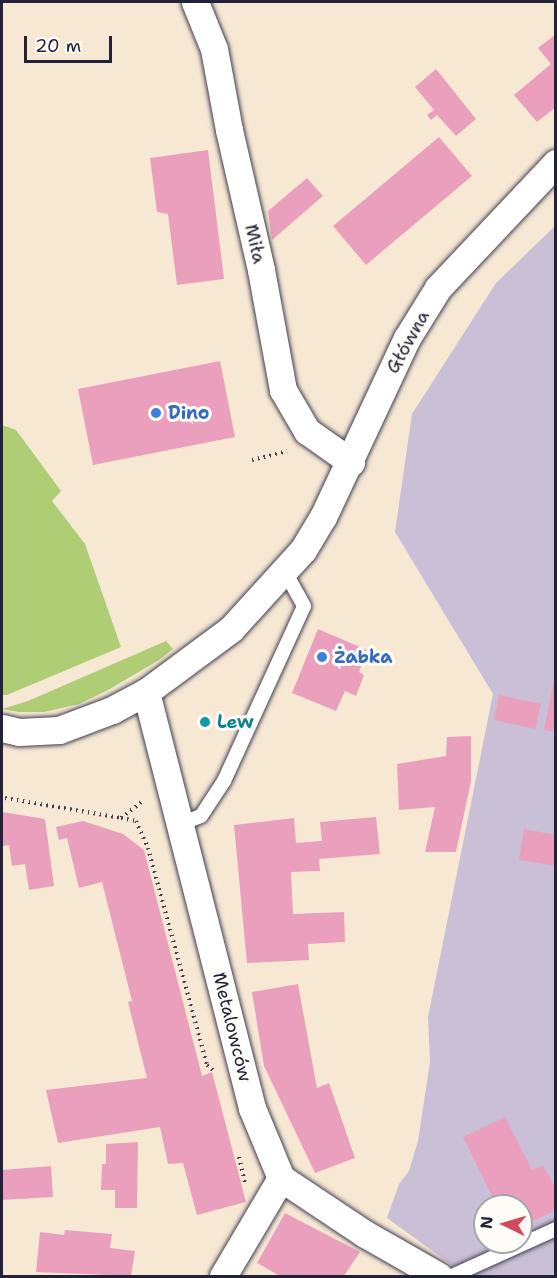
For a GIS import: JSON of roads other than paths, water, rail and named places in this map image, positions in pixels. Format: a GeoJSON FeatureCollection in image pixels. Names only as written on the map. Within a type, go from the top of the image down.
{"type":"FeatureCollection","features":[{"type":"Feature","properties":{"kind":"street","name":"Miła"},"geometry":{"type":"LineString","coordinates":[[195,2],[214,49],[229,130],[261,270],[283,390],[307,431],[351,462]]}},
{"type":"Feature","properties":{"kind":"street","name":"Główna"},"geometry":{"type":"LineString","coordinates":[[2,729],[19,732],[59,730],[112,710],[146,692],[231,629],[303,550],[351,462],[407,338],[438,288],[555,163]]}},
{"type":"Feature","properties":{"kind":"street","name":"Metalowców"},"geometry":{"type":"LineString","coordinates":[[146,692],[252,1108],[281,1178]]}},
{"type":"Feature","properties":{"kind":"street"},"geometry":{"type":"LineString","coordinates":[[223,1276],[281,1178],[365,1234],[439,1276]]}},
{"type":"Feature","properties":{"kind":"lane"},"geometry":{"type":"LineString","coordinates":[[180,824],[201,816],[224,781],[304,606],[285,572]]}},
{"type":"Feature","properties":{"kind":"lane"},"geometry":{"type":"LineString","coordinates":[[452,1276],[555,1229]]}},
{"type":"Feature","properties":{"kind":"place","name":"Dino"},"geometry":{"type":"Point","coordinates":[156,413]}},
{"type":"Feature","properties":{"kind":"place","name":"Żabka"},"geometry":{"type":"Point","coordinates":[322,657]}},
{"type":"Feature","properties":{"kind":"place","name":"Lew"},"geometry":{"type":"Point","coordinates":[205,722]}}]}
